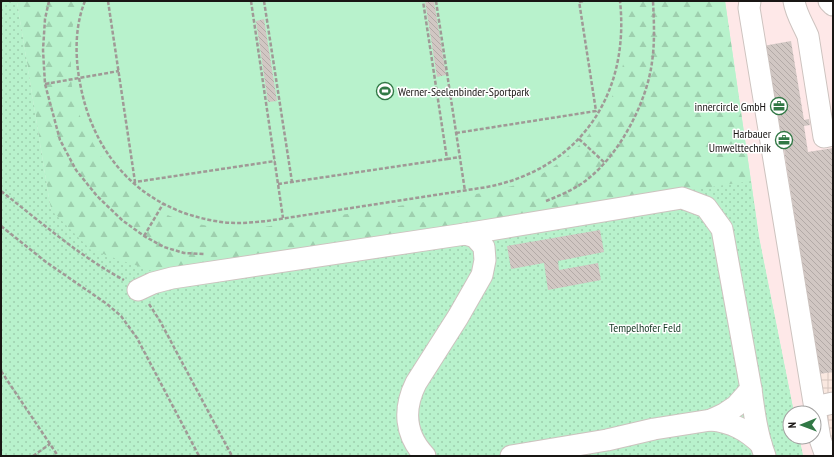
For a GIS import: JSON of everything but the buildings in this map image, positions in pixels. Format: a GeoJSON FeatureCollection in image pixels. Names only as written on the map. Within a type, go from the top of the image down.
{"type":"FeatureCollection","features":[{"type":"Feature","properties":{"kind":"lane"},"geometry":{"type":"LineString","coordinates":[[750,1],[750,16],[824,405],[820,439],[826,456]]}},
{"type":"Feature","properties":{"kind":"lane"},"geometry":{"type":"LineString","coordinates":[[794,1],[796,13],[808,36],[824,137],[833,135]]}},
{"type":"Feature","properties":{"kind":"lane"},"geometry":{"type":"LineString","coordinates":[[829,1],[833,4]]}},
{"type":"Feature","properties":{"kind":"lane"},"geometry":{"type":"LineString","coordinates":[[138,290],[153,283],[172,278],[465,234],[682,198],[706,207],[722,229],[751,390],[754,415],[763,450]]}},
{"type":"Feature","properties":{"kind":"lane"},"geometry":{"type":"LineString","coordinates":[[425,456],[417,447],[411,436],[408,421],[408,404],[416,383],[458,317],[482,275],[485,260],[484,247],[476,237],[465,234]]}},
{"type":"Feature","properties":{"kind":"lane"},"geometry":{"type":"LineString","coordinates":[[712,420],[736,406],[751,390]]}},
{"type":"Feature","properties":{"kind":"lane"},"geometry":{"type":"LineString","coordinates":[[512,456],[607,440],[681,424],[712,420],[733,424],[752,436],[763,450]]}},
{"type":"Feature","properties":{"kind":"path"},"geometry":{"type":"LineString","coordinates":[[48,1],[43,50],[45,84],[60,140],[76,170],[97,196],[122,220],[144,236],[164,247],[184,253],[212,254]]}},
{"type":"Feature","properties":{"kind":"path"},"geometry":{"type":"LineString","coordinates":[[85,1],[79,20],[77,35],[79,78],[89,119],[97,138],[120,170],[134,183],[163,204],[198,218],[219,222],[237,223],[283,218],[505,184],[521,178],[552,162],[579,139],[597,112],[613,82],[622,42],[620,1]]}},
{"type":"Feature","properties":{"kind":"path"},"geometry":{"type":"LineString","coordinates":[[108,1],[134,183]]}},
{"type":"Feature","properties":{"kind":"path"},"geometry":{"type":"LineString","coordinates":[[251,1],[283,218]]}},
{"type":"Feature","properties":{"kind":"path"},"geometry":{"type":"LineString","coordinates":[[264,1],[292,182]]}},
{"type":"Feature","properties":{"kind":"path"},"geometry":{"type":"LineString","coordinates":[[423,1],[447,159]]}},
{"type":"Feature","properties":{"kind":"path"},"geometry":{"type":"LineString","coordinates":[[436,1],[465,191]]}},
{"type":"Feature","properties":{"kind":"path"},"geometry":{"type":"LineString","coordinates":[[585,1],[579,1],[597,112]]}},
{"type":"Feature","properties":{"kind":"path"},"geometry":{"type":"LineString","coordinates":[[545,202],[568,192],[589,179],[605,163],[619,145],[632,123],[643,98],[652,63],[654,26],[653,1]]}},
{"type":"Feature","properties":{"kind":"path"},"geometry":{"type":"LineString","coordinates":[[45,84],[119,71]]}},
{"type":"Feature","properties":{"kind":"path"},"geometry":{"type":"LineString","coordinates":[[456,133],[597,112]]}},
{"type":"Feature","properties":{"kind":"path"},"geometry":{"type":"LineString","coordinates":[[579,139],[605,163]]}},
{"type":"Feature","properties":{"kind":"path"},"geometry":{"type":"LineString","coordinates":[[278,184],[460,157]]}},
{"type":"Feature","properties":{"kind":"path"},"geometry":{"type":"LineString","coordinates":[[134,183],[275,161]]}},
{"type":"Feature","properties":{"kind":"path"},"geometry":{"type":"LineString","coordinates":[[1,191],[73,248],[138,290],[160,321],[232,456]]}},
{"type":"Feature","properties":{"kind":"path"},"geometry":{"type":"LineString","coordinates":[[144,236],[163,204]]}},
{"type":"Feature","properties":{"kind":"path"},"geometry":{"type":"LineString","coordinates":[[1,226],[46,262],[122,316],[137,338],[199,456]]}},
{"type":"Feature","properties":{"kind":"path"},"geometry":{"type":"LineString","coordinates":[[1,371],[58,456]]}},
{"type":"Feature","properties":{"kind":"path"},"geometry":{"type":"LineString","coordinates":[[32,456],[50,444]]}},
{"type":"Feature","properties":{"kind":"shaded area"},"geometry":{"type":"Polygon","coordinates":[[[725,1],[833,1],[833,456],[803,456],[801,445],[822,445],[822,405],[792,405],[759,237],[725,1]]]}},
{"type":"Feature","properties":{"kind":"shaded area"},"geometry":{"type":"Polygon","coordinates":[[[833,372],[833,438],[830,437],[819,374],[833,372]]]}},
{"type":"Feature","properties":{"kind":"green space","name":"Tempelhofer Feld"},"geometry":{"type":"Polygon","coordinates":[[[1,1],[17,1],[51,210],[91,250],[152,271],[751,181],[759,238],[792,405],[782,405],[782,445],[801,445],[803,456],[1,456],[1,1]]]}},
{"type":"Feature","properties":{"kind":"green space"},"geometry":{"type":"Polygon","coordinates":[[[17,1],[725,1],[759,237],[792,405],[782,405],[782,445],[801,445],[803,456],[239,456],[159,308],[157,294],[163,287],[172,282],[171,275],[145,276],[123,273],[104,263],[75,242],[1,182],[1,164],[51,210],[17,1]]]}},
{"type":"Feature","properties":{"kind":"green space"},"geometry":{"type":"Polygon","coordinates":[[[17,1],[79,1],[72,29],[71,79],[74,98],[89,137],[113,172],[143,201],[159,211],[171,216],[207,226],[257,228],[482,193],[515,185],[534,178],[557,164],[577,147],[595,127],[608,104],[619,80],[625,55],[627,28],[625,1],[725,1],[751,181],[152,271],[91,250],[51,210],[17,1]]]}},
{"type":"Feature","properties":{"kind":"place","name":"Werner-Seelenbinder-Sportpark"},"geometry":{"type":"Point","coordinates":[385,91]}},
{"type":"Feature","properties":{"kind":"place","name":"innercircle GmbH"},"geometry":{"type":"Point","coordinates":[779,106]}},
{"type":"Feature","properties":{"kind":"place","name":"Harbauer Umwelttechnik"},"geometry":{"type":"Point","coordinates":[784,140]}}]}
